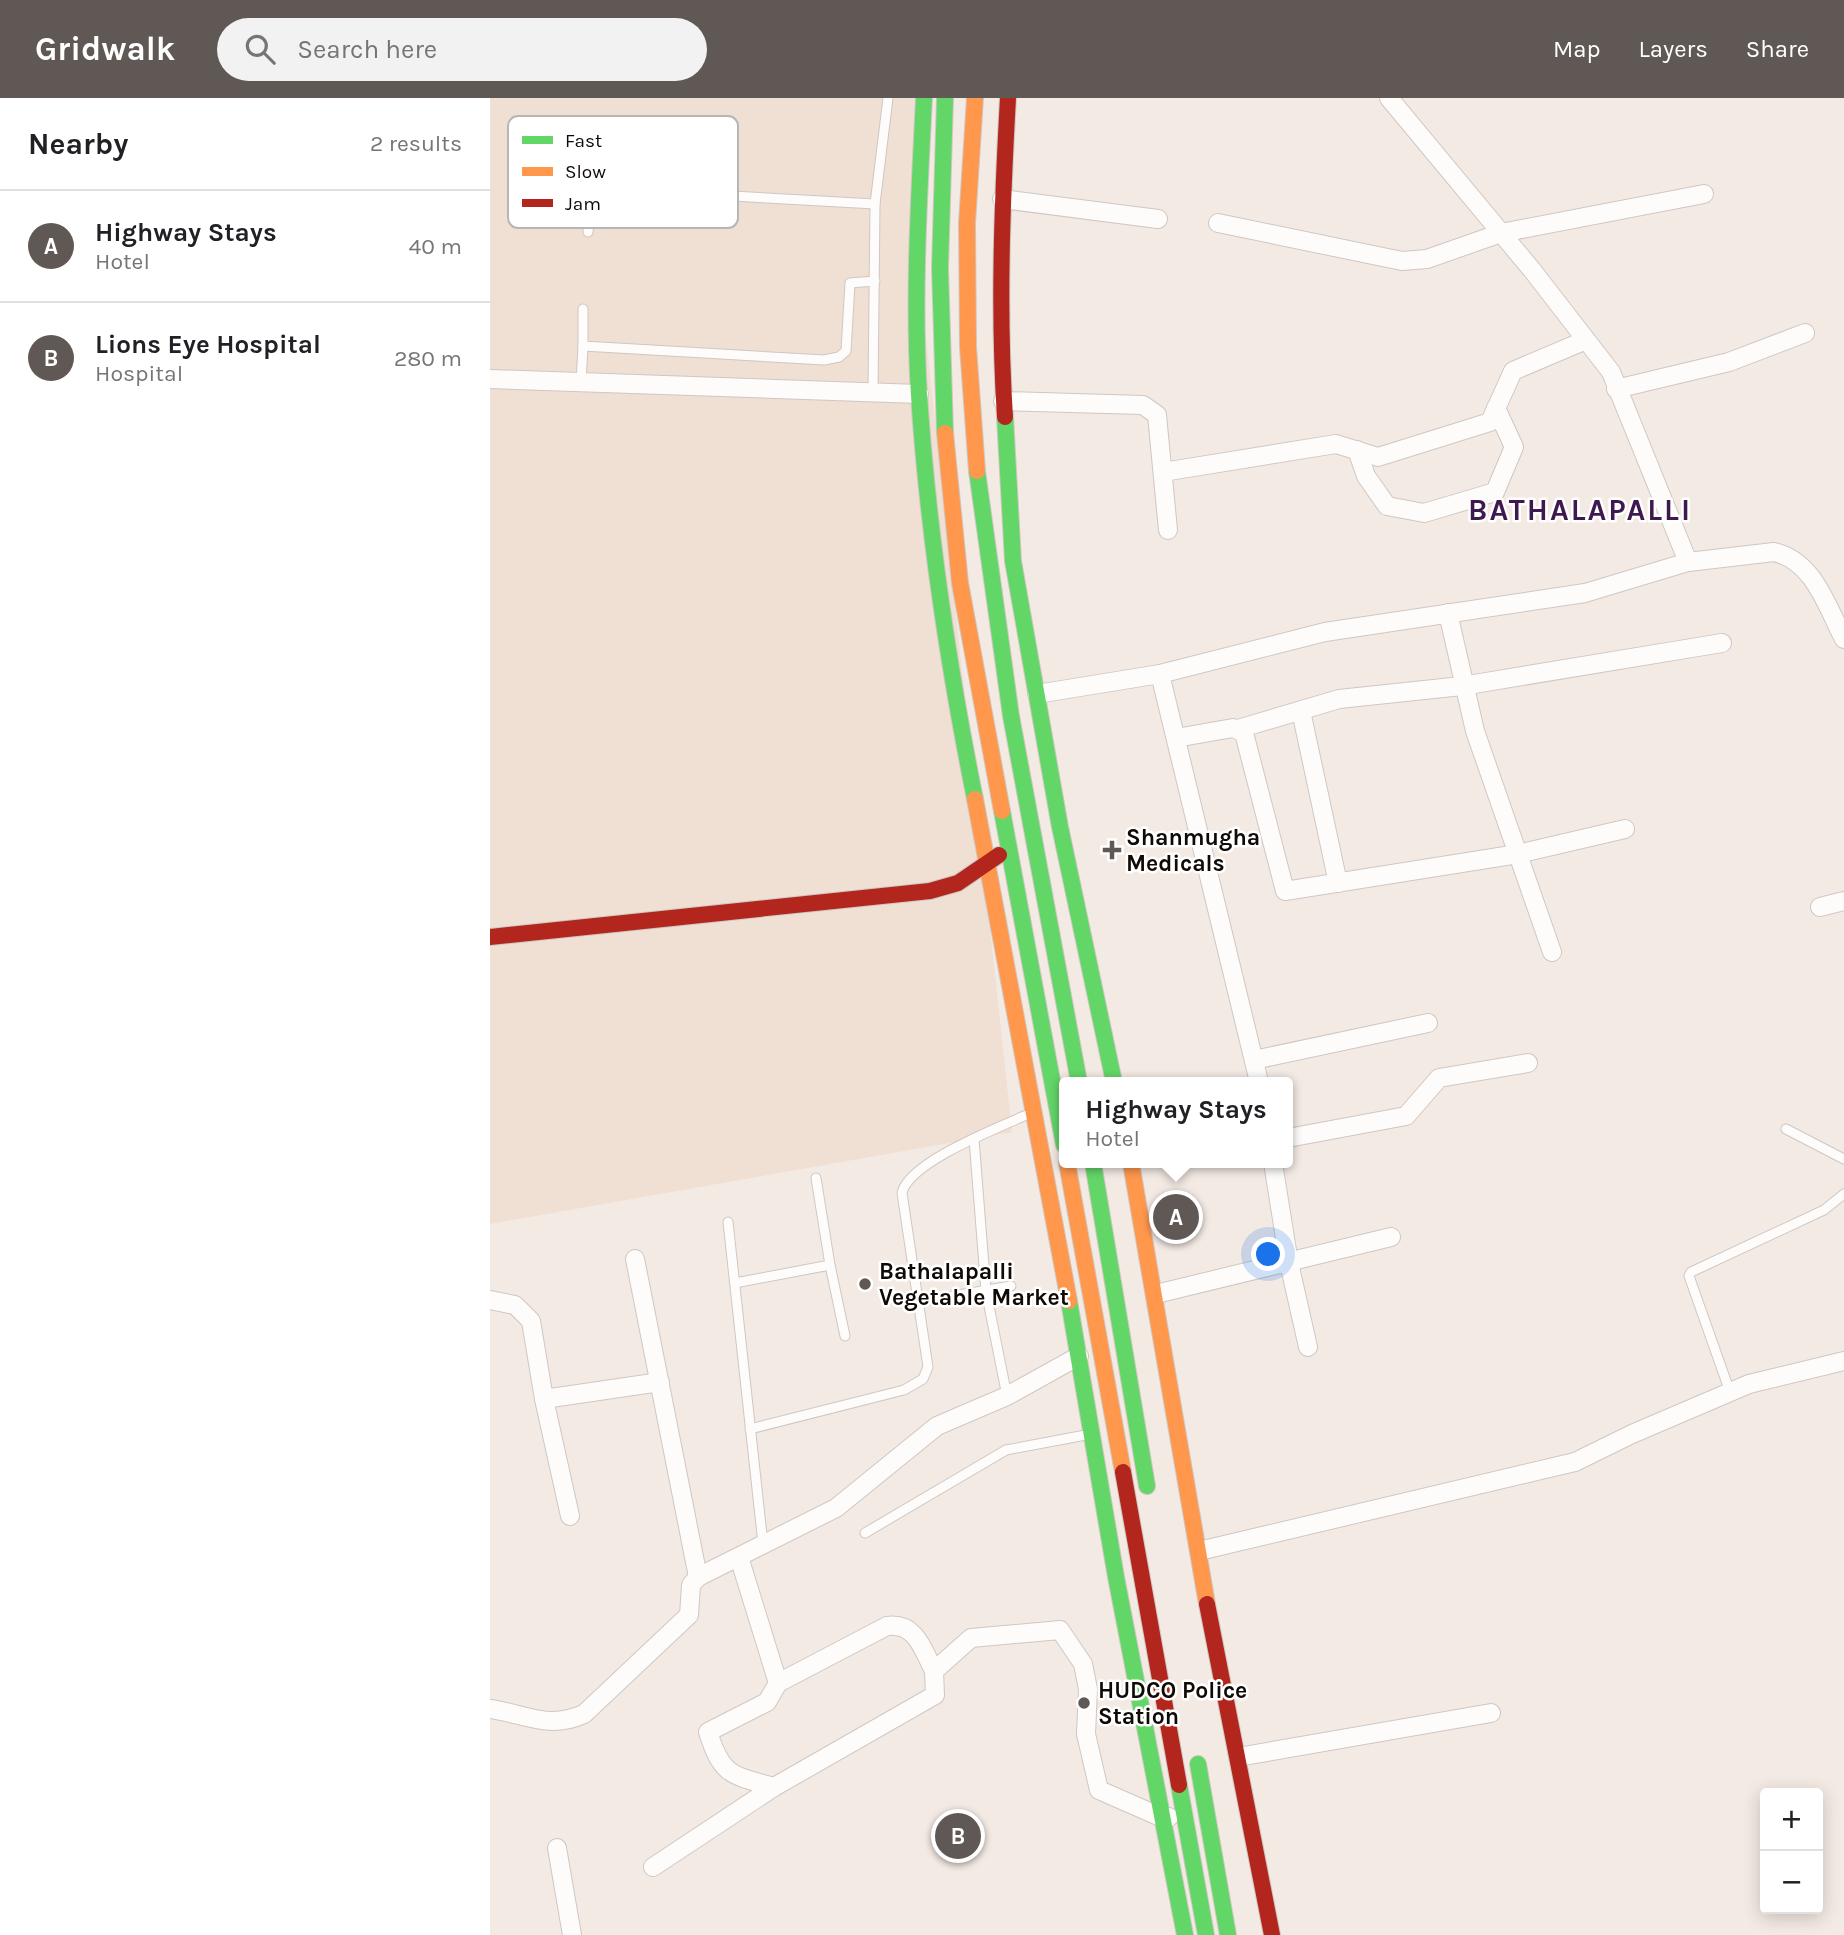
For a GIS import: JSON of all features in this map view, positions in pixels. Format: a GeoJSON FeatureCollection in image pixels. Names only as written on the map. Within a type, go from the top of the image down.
{"type":"FeatureCollection","features":[{"type":"Feature","properties":{"kind":"main road"},"geometry":{"type":"LineString","coordinates":[[925,98],[916,273],[919,394],[936,577],[949,669],[1034,1111],[1116,1577],[1185,1935]]}},
{"type":"Feature","properties":{"kind":"main road"},"geometry":{"type":"LineString","coordinates":[[945,98],[938,211],[942,403],[949,484],[974,666],[1059,1118]]}},
{"type":"Feature","properties":{"kind":"main road"},"geometry":{"type":"LineString","coordinates":[[975,98],[967,242],[972,433],[987,568],[1078,1077]]}},
{"type":"Feature","properties":{"kind":"main road"},"geometry":{"type":"LineString","coordinates":[[1009,98],[1002,199],[1000,339],[1013,561],[1060,827],[1113,1077]]}},
{"type":"Feature","properties":{"kind":"main road"},"geometry":{"type":"LineString","coordinates":[[1029,800],[1060,827]]}},
{"type":"Feature","properties":{"kind":"main road"},"geometry":{"type":"LineString","coordinates":[[490,937],[930,891],[958,883],[1009,847]]}},
{"type":"Feature","properties":{"kind":"main road"},"geometry":{"type":"LineString","coordinates":[[1068,1168],[1206,1935]]}},
{"type":"Feature","properties":{"kind":"main road"},"geometry":{"type":"LineString","coordinates":[[1094,1168],[1150,1497]]}},
{"type":"Feature","properties":{"kind":"main road"},"geometry":{"type":"LineString","coordinates":[[1132,1168],[1199,1551],[1272,1935]]}},
{"type":"Feature","properties":{"kind":"main road"},"geometry":{"type":"LineString","coordinates":[[1195,1750],[1228,1935]]}},
{"type":"Feature","properties":{"kind":"street"},"geometry":{"type":"LineString","coordinates":[[1389,98],[1502,233],[1611,372],[1688,562]]}},
{"type":"Feature","properties":{"kind":"street"},"geometry":{"type":"LineString","coordinates":[[1218,223],[1402,261],[1427,259],[1502,233],[1704,194]]}},
{"type":"Feature","properties":{"kind":"street"},"geometry":{"type":"LineString","coordinates":[[1002,199],[1158,219]]}},
{"type":"Feature","properties":{"kind":"street"},"geometry":{"type":"LineString","coordinates":[[1616,389],[1729,362],[1805,333]]}},
{"type":"Feature","properties":{"kind":"street"},"geometry":{"type":"LineString","coordinates":[[1163,472],[1336,444],[1378,457],[1490,422],[1513,371],[1586,340]]}},
{"type":"Feature","properties":{"kind":"street"},"geometry":{"type":"LineString","coordinates":[[490,379],[919,394]]}},
{"type":"Feature","properties":{"kind":"street"},"geometry":{"type":"LineString","coordinates":[[1003,401],[1147,406],[1157,415],[1168,530]]}},
{"type":"Feature","properties":{"kind":"street"},"geometry":{"type":"LineString","coordinates":[[1357,450],[1366,476],[1387,506],[1424,513],[1495,492],[1514,447],[1496,408]]}},
{"type":"Feature","properties":{"kind":"street"},"geometry":{"type":"LineString","coordinates":[[1037,695],[1160,674],[1325,632],[1585,593],[1688,562],[1774,552],[1786,556],[1810,573],[1844,639]]}},
{"type":"Feature","properties":{"kind":"street"},"geometry":{"type":"LineString","coordinates":[[1448,613],[1462,686],[1552,951]]}},
{"type":"Feature","properties":{"kind":"street"},"geometry":{"type":"LineString","coordinates":[[1177,738],[1238,729],[1339,699],[1462,686],[1722,643]]}},
{"type":"Feature","properties":{"kind":"street"},"geometry":{"type":"LineString","coordinates":[[1160,674],[1258,1077]]}},
{"type":"Feature","properties":{"kind":"street"},"geometry":{"type":"LineString","coordinates":[[1301,711],[1338,883]]}},
{"type":"Feature","properties":{"kind":"street"},"geometry":{"type":"LineString","coordinates":[[1238,729],[1244,733],[1285,891],[1518,854],[1625,829]]}},
{"type":"Feature","properties":{"kind":"street"},"geometry":{"type":"LineString","coordinates":[[1819,907],[1844,901]]}},
{"type":"Feature","properties":{"kind":"street"},"geometry":{"type":"LineString","coordinates":[[1254,1060],[1428,1023]]}},
{"type":"Feature","properties":{"kind":"street"},"geometry":{"type":"LineString","coordinates":[[1293,1137],[1395,1120],[1413,1110],[1435,1082],[1445,1076],[1528,1063]]}},
{"type":"Feature","properties":{"kind":"street"},"geometry":{"type":"LineString","coordinates":[[1274,1168],[1289,1263],[1308,1348]]}},
{"type":"Feature","properties":{"kind":"street"},"geometry":{"type":"LineString","coordinates":[[1156,1294],[1391,1237]]}},
{"type":"Feature","properties":{"kind":"street"},"geometry":{"type":"LineString","coordinates":[[635,1259],[698,1577]]}},
{"type":"Feature","properties":{"kind":"street"},"geometry":{"type":"LineString","coordinates":[[490,1300],[515,1305],[531,1321],[544,1399],[570,1516]]}},
{"type":"Feature","properties":{"kind":"street"},"geometry":{"type":"LineString","coordinates":[[490,1709],[546,1723],[568,1721],[584,1714],[690,1615],[691,1585],[698,1577],[836,1507],[937,1426],[1007,1396],[1079,1356]]}},
{"type":"Feature","properties":{"kind":"street"},"geometry":{"type":"LineString","coordinates":[[1199,1551],[1575,1462],[1632,1434],[1749,1384],[1844,1362]]}},
{"type":"Feature","properties":{"kind":"street"},"geometry":{"type":"LineString","coordinates":[[544,1399],[660,1382]]}},
{"type":"Feature","properties":{"kind":"street"},"geometry":{"type":"LineString","coordinates":[[739,1558],[778,1683]]}},
{"type":"Feature","properties":{"kind":"street"},"geometry":{"type":"LineString","coordinates":[[653,1867],[774,1787],[935,1695],[934,1671],[914,1632],[897,1624],[887,1626],[778,1683],[768,1702],[708,1732],[717,1761],[738,1776],[774,1787]]}},
{"type":"Feature","properties":{"kind":"street"},"geometry":{"type":"LineString","coordinates":[[934,1671],[971,1638],[1060,1630],[1083,1664],[1088,1689],[1086,1734],[1099,1790],[1163,1818],[1184,1814]]}},
{"type":"Feature","properties":{"kind":"street"},"geometry":{"type":"LineString","coordinates":[[1238,1758],[1490,1713]]}},
{"type":"Feature","properties":{"kind":"street"},"geometry":{"type":"LineString","coordinates":[[557,1848],[572,1935]]}},
{"type":"Feature","properties":{"kind":"lane"},"geometry":{"type":"LineString","coordinates":[[873,393],[875,204],[888,98]]}},
{"type":"Feature","properties":{"kind":"lane"},"geometry":{"type":"LineString","coordinates":[[738,196],[875,204]]}},
{"type":"Feature","properties":{"kind":"lane"},"geometry":{"type":"LineString","coordinates":[[588,232],[589,228]]}},
{"type":"Feature","properties":{"kind":"lane"},"geometry":{"type":"LineString","coordinates":[[583,346],[824,360],[839,357],[846,351],[850,283],[875,281]]}},
{"type":"Feature","properties":{"kind":"lane"},"geometry":{"type":"LineString","coordinates":[[581,382],[583,309]]}},
{"type":"Feature","properties":{"kind":"lane"},"geometry":{"type":"LineString","coordinates":[[750,1429],[915,1385],[928,1367],[902,1193],[904,1185],[913,1174],[974,1139],[1034,1111]]}},
{"type":"Feature","properties":{"kind":"lane"},"geometry":{"type":"LineString","coordinates":[[1786,1129],[1844,1159]]}},
{"type":"Feature","properties":{"kind":"lane"},"geometry":{"type":"LineString","coordinates":[[974,1139],[986,1291],[1007,1396]]}},
{"type":"Feature","properties":{"kind":"lane"},"geometry":{"type":"LineString","coordinates":[[816,1178],[845,1336]]}},
{"type":"Feature","properties":{"kind":"lane"},"geometry":{"type":"LineString","coordinates":[[1730,1392],[1689,1276],[1691,1272],[1824,1210],[1844,1194]]}},
{"type":"Feature","properties":{"kind":"lane"},"geometry":{"type":"LineString","coordinates":[[728,1222],[763,1546]]}},
{"type":"Feature","properties":{"kind":"lane"},"geometry":{"type":"LineString","coordinates":[[734,1283],[830,1265]]}},
{"type":"Feature","properties":{"kind":"lane"},"geometry":{"type":"LineString","coordinates":[[918,1302],[1011,1286]]}},
{"type":"Feature","properties":{"kind":"lane"},"geometry":{"type":"LineString","coordinates":[[865,1534],[1006,1450],[1092,1433]]}},
{"type":"Feature","properties":{"kind":"shaded area"},"geometry":{"type":"Polygon","coordinates":[[[490,98],[925,98],[917,254],[1012,1132],[490,1224],[490,98]]]}},
{"type":"Feature","properties":{"kind":"traffic: fast"},"geometry":{"type":"LineString","coordinates":[[924,98],[917,284],[919,395],[940,598],[975,799]]}},
{"type":"Feature","properties":{"kind":"traffic: fast"},"geometry":{"type":"LineString","coordinates":[[945,98],[940,268],[945,433]]}},
{"type":"Feature","properties":{"kind":"traffic: fast"},"geometry":{"type":"LineString","coordinates":[[1005,417],[1013,561],[1060,827],[1113,1077]]}},
{"type":"Feature","properties":{"kind":"traffic: fast"},"geometry":{"type":"LineString","coordinates":[[977,471],[1011,716],[1078,1077]]}},
{"type":"Feature","properties":{"kind":"traffic: fast"},"geometry":{"type":"LineString","coordinates":[[1002,811],[1059,1118]]}},
{"type":"Feature","properties":{"kind":"traffic: fast"},"geometry":{"type":"LineString","coordinates":[[1094,1168],[1147,1486]]}},
{"type":"Feature","properties":{"kind":"traffic: fast"},"geometry":{"type":"LineString","coordinates":[[1069,1301],[1116,1577],[1185,1935]]}},
{"type":"Feature","properties":{"kind":"traffic: fast"},"geometry":{"type":"LineString","coordinates":[[1198,1764],[1228,1935]]}},
{"type":"Feature","properties":{"kind":"traffic: fast"},"geometry":{"type":"LineString","coordinates":[[1179,1785],[1206,1935]]}},
{"type":"Feature","properties":{"kind":"traffic: slow"},"geometry":{"type":"LineString","coordinates":[[975,98],[967,223],[968,347],[977,471]]}},
{"type":"Feature","properties":{"kind":"traffic: slow"},"geometry":{"type":"LineString","coordinates":[[945,433],[960,583],[1002,811]]}},
{"type":"Feature","properties":{"kind":"traffic: slow"},"geometry":{"type":"LineString","coordinates":[[975,799],[1069,1301]]}},
{"type":"Feature","properties":{"kind":"traffic: slow"},"geometry":{"type":"LineString","coordinates":[[1068,1168],[1123,1472]]}},
{"type":"Feature","properties":{"kind":"traffic: slow"},"geometry":{"type":"LineString","coordinates":[[1132,1168],[1207,1604]]}},
{"type":"Feature","properties":{"kind":"traffic: jam"},"geometry":{"type":"LineString","coordinates":[[1005,417],[1002,258],[1008,98]]}},
{"type":"Feature","properties":{"kind":"traffic: jam"},"geometry":{"type":"LineString","coordinates":[[490,937],[930,891],[958,883],[999,855]]}},
{"type":"Feature","properties":{"kind":"traffic: jam"},"geometry":{"type":"LineString","coordinates":[[1123,1472],[1179,1785]]}},
{"type":"Feature","properties":{"kind":"traffic: jam"},"geometry":{"type":"LineString","coordinates":[[1207,1604],[1272,1935]]}},
{"type":"Feature","properties":{"kind":"place","name":"Shanmugha Medicals"},"geometry":{"type":"Point","coordinates":[1112,850]}},
{"type":"Feature","properties":{"kind":"place","name":"Highway Stays"},"geometry":{"type":"Point","coordinates":[1176,1217]}},
{"type":"Feature","properties":{"kind":"place","name":"Bathalapalli Vegetable Market"},"geometry":{"type":"Point","coordinates":[865,1284]}},
{"type":"Feature","properties":{"kind":"place","name":"HUDCO Police Station"},"geometry":{"type":"Point","coordinates":[1084,1703]}},
{"type":"Feature","properties":{"kind":"place","name":"Lions Eye Hospital"},"geometry":{"type":"Point","coordinates":[958,1836]}},
{"type":"Feature","properties":{"kind":"district","name":"BATHALAPALLI"},"geometry":{"type":"Point","coordinates":[1580,510]}}]}
